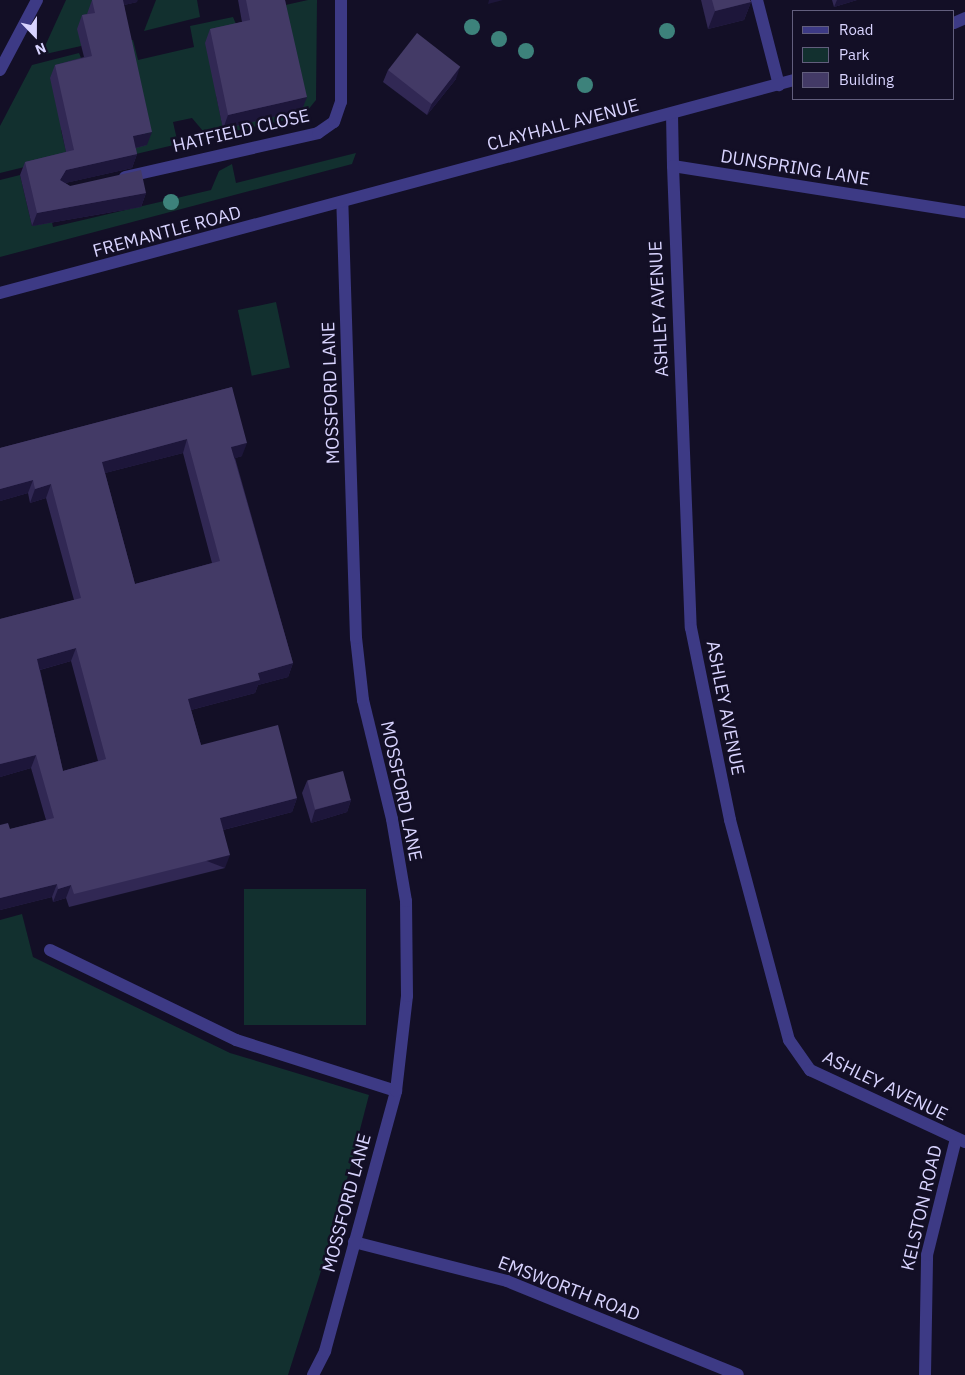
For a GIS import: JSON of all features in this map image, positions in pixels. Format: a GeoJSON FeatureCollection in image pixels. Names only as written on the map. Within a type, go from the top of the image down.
{"type":"FeatureCollection","features":[{"type":"Feature","properties":{"kind":"street"},"geometry":{"type":"LineString","coordinates":[[0,70],[37,0]]}},
{"type":"Feature","properties":{"kind":"street","name":"HATFIELD CLOSE"},"geometry":{"type":"LineString","coordinates":[[111,180],[318,132],[334,122],[341,102],[341,0]]}},
{"type":"Feature","properties":{"kind":"street"},"geometry":{"type":"LineString","coordinates":[[757,0],[779,85]]}},
{"type":"Feature","properties":{"kind":"street","name":"CLAYHALL AVENUE"},"geometry":{"type":"LineString","coordinates":[[342,203],[792,81]]}},
{"type":"Feature","properties":{"kind":"street"},"geometry":{"type":"LineString","coordinates":[[672,114],[673,166]]}},
{"type":"Feature","properties":{"kind":"street","name":"DUNSPRING LANE"},"geometry":{"type":"LineString","coordinates":[[673,166],[965,212]]}},
{"type":"Feature","properties":{"kind":"street","name":"ASHLEY AVENUE"},"geometry":{"type":"LineString","coordinates":[[673,166],[691,628],[730,820],[789,1040],[810,1070],[960,1141]]}},
{"type":"Feature","properties":{"kind":"street","name":"FREMANTLE ROAD"},"geometry":{"type":"LineString","coordinates":[[0,293],[342,203]]}},
{"type":"Feature","properties":{"kind":"street","name":"MOSSFORD LANE"},"geometry":{"type":"LineString","coordinates":[[314,1375],[325,1351],[396,1091],[407,996],[406,901],[392,819],[364,700],[356,638],[342,203]]}},
{"type":"Feature","properties":{"kind":"street"},"geometry":{"type":"LineString","coordinates":[[50,950],[236,1040],[396,1091]]}},
{"type":"Feature","properties":{"kind":"street","name":"KELSTON ROAD"},"geometry":{"type":"LineString","coordinates":[[925,1375],[926,1255],[960,1141]]}},
{"type":"Feature","properties":{"kind":"street","name":"EMSWORTH ROAD"},"geometry":{"type":"LineString","coordinates":[[354,1242],[507,1281],[738,1375]]}},
{"type":"Feature","properties":{"kind":"green space"},"geometry":{"type":"Polygon","coordinates":[[[66,0],[94,0],[81,46],[41,55],[66,0]]]}},
{"type":"Feature","properties":{"kind":"green space"},"geometry":{"type":"Polygon","coordinates":[[[156,0],[197,0],[200,17],[144,31],[156,0]]]}},
{"type":"Feature","properties":{"kind":"green space"},"geometry":{"type":"Polygon","coordinates":[[[308,0],[317,0],[316,100],[303,116],[272,123],[266,116],[302,110],[245,14],[308,0]]]}},
{"type":"Feature","properties":{"kind":"green space"},"geometry":{"type":"Polygon","coordinates":[[[233,17],[241,36],[230,91],[216,95],[223,128],[258,118],[257,126],[208,137],[192,118],[173,122],[178,144],[115,159],[90,51],[133,40],[138,60],[194,47],[190,26],[233,17]]]}},
{"type":"Feature","properties":{"kind":"green space"},"geometry":{"type":"Polygon","coordinates":[[[79,53],[87,72],[76,126],[61,130],[69,164],[45,162],[0,173],[0,126],[32,65],[79,53]]]}},
{"type":"Feature","properties":{"kind":"green space"},"geometry":{"type":"Polygon","coordinates":[[[356,153],[352,164],[0,257],[0,180],[20,175],[32,226],[52,222],[53,227],[211,190],[219,171],[232,164],[236,183],[356,153]]]}},
{"type":"Feature","properties":{"kind":"green space"},"geometry":{"type":"Polygon","coordinates":[[[276,302],[290,368],[252,376],[238,310],[276,302]]]}},
{"type":"Feature","properties":{"kind":"green space"},"geometry":{"type":"Polygon","coordinates":[[[244,889],[366,889],[366,1025],[244,1025],[244,889]]]}},
{"type":"Feature","properties":{"kind":"green space"},"geometry":{"type":"Polygon","coordinates":[[[22,914],[33,957],[230,1053],[369,1095],[333,1233],[288,1375],[0,1375],[0,920],[22,914]]]}},
{"type":"Feature","properties":{"kind":"building"},"geometry":{"type":"Polygon","coordinates":[[[92,0],[123,0],[152,132],[133,136],[137,154],[66,170],[60,180],[70,186],[141,170],[146,193],[37,213],[25,162],[74,150],[55,65],[92,56],[82,15],[95,13],[92,0]]]}},
{"type":"Feature","properties":{"kind":"building"},"geometry":{"type":"Polygon","coordinates":[[[246,0],[285,0],[307,97],[228,115],[210,29],[250,20],[246,0]]]}},
{"type":"Feature","properties":{"kind":"building"},"geometry":{"type":"Polygon","coordinates":[[[712,0],[750,0],[751,2],[715,11],[712,0]]]}},
{"type":"Feature","properties":{"kind":"building"},"geometry":{"type":"Polygon","coordinates":[[[417,33],[460,67],[431,104],[388,70],[417,33]]]}},
{"type":"Feature","properties":{"kind":"building"},"geometry":{"type":"Polygon","coordinates":[[[232,387],[247,443],[231,447],[293,663],[258,673],[260,680],[188,699],[201,745],[278,725],[297,798],[220,818],[230,855],[74,894],[71,885],[58,889],[57,884],[0,898],[0,825],[8,823],[10,829],[54,818],[36,755],[0,764],[0,619],[81,598],[51,484],[35,489],[33,480],[0,489],[0,448],[232,387]],[[187,439],[102,462],[135,584],[220,561],[187,439]],[[76,648],[37,659],[63,771],[106,759],[76,648]]]}},
{"type":"Feature","properties":{"kind":"building"},"geometry":{"type":"Polygon","coordinates":[[[343,771],[351,800],[315,810],[307,781],[343,771]]]}}]}
